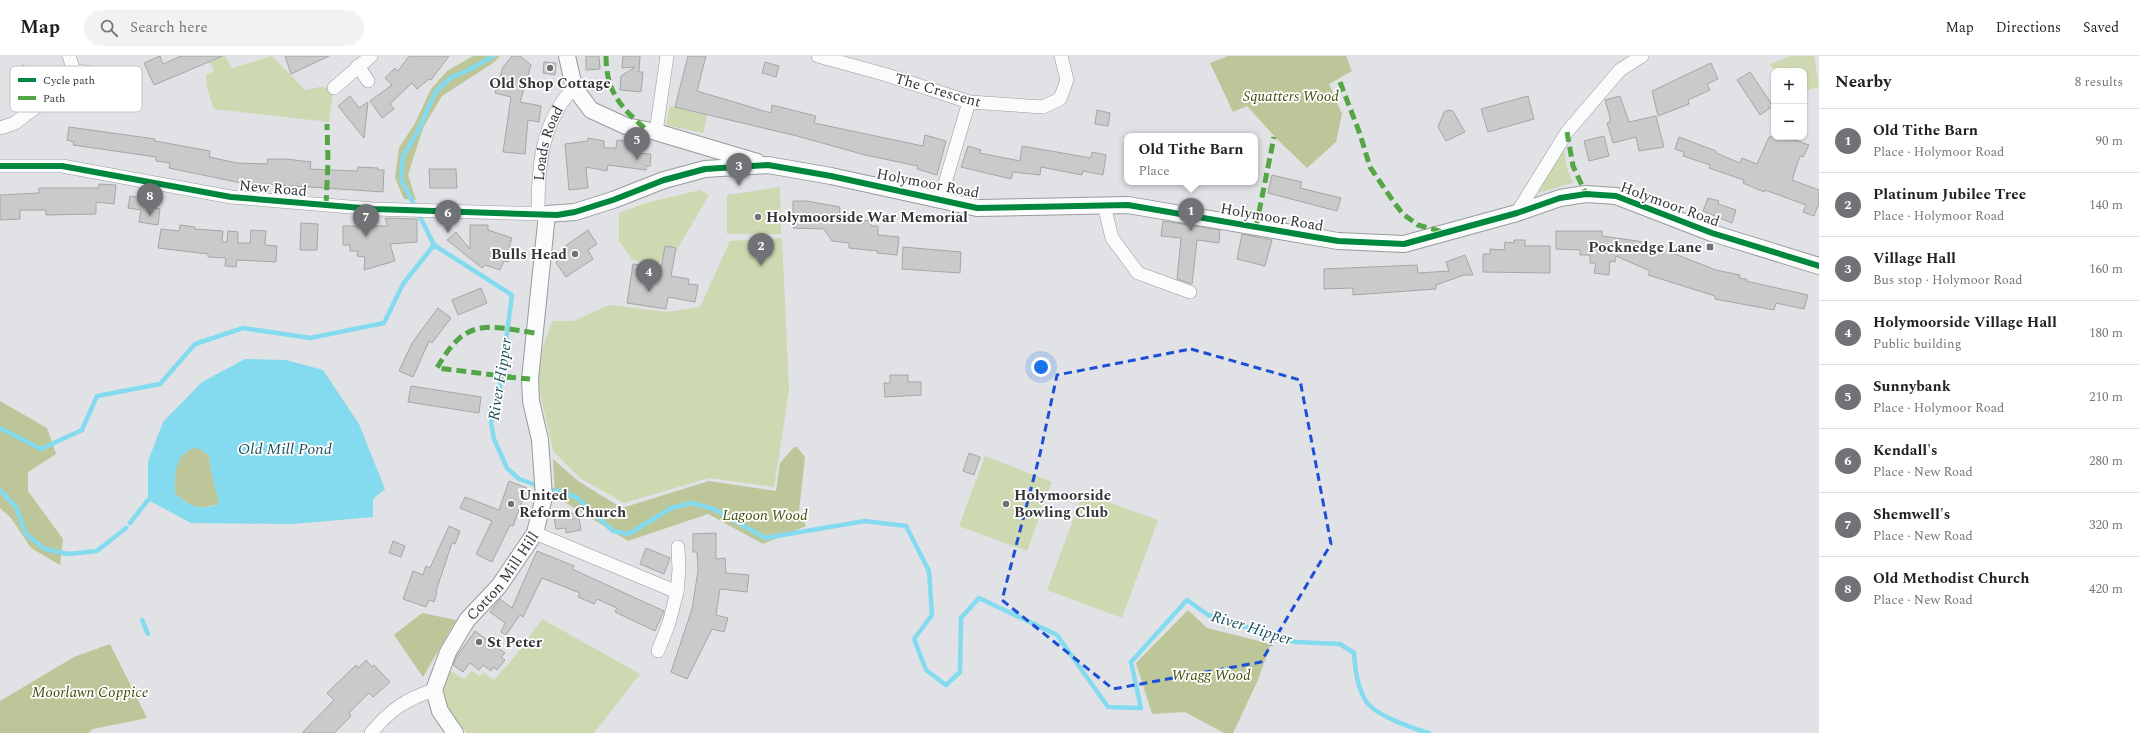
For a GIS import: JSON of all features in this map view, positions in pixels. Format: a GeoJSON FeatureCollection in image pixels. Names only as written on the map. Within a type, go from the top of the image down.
{"type":"FeatureCollection","features":[{"type":"Feature","properties":{"kind":"street"},"geometry":{"type":"LineString","coordinates":[[69,56],[72,66]]}},
{"type":"Feature","properties":{"kind":"street"},"geometry":{"type":"LineString","coordinates":[[334,88],[371,56]]}},
{"type":"Feature","properties":{"kind":"street"},"geometry":{"type":"LineString","coordinates":[[567,56],[574,87],[591,110],[626,126],[656,132],[768,165]]}},
{"type":"Feature","properties":{"kind":"street"},"geometry":{"type":"LineString","coordinates":[[656,132],[667,56]]}},
{"type":"Feature","properties":{"kind":"street","name":"The Crescent"},"geometry":{"type":"LineString","coordinates":[[818,56],[887,75],[969,102],[1043,107],[1060,99],[1067,80],[1061,56]]}},
{"type":"Feature","properties":{"kind":"street"},"geometry":{"type":"LineString","coordinates":[[1516,213],[1567,132],[1620,70],[1642,56]]}},
{"type":"Feature","properties":{"kind":"street"},"geometry":{"type":"LineString","coordinates":[[358,66],[368,81]]}},
{"type":"Feature","properties":{"kind":"street","name":"Loads Road"},"geometry":{"type":"LineString","coordinates":[[542,214],[538,178],[548,126],[561,101],[574,87]]}},
{"type":"Feature","properties":{"kind":"street"},"geometry":{"type":"LineString","coordinates":[[940,200],[969,102]]}},
{"type":"Feature","properties":{"kind":"street"},"geometry":{"type":"LineString","coordinates":[[0,128],[15,123],[29,112]]}},
{"type":"Feature","properties":{"kind":"street","name":"Holymoor Road"},"geometry":{"type":"LineString","coordinates":[[542,214],[575,212],[613,200],[664,180],[705,168],[768,165],[831,176],[977,208],[1128,205],[1338,241],[1404,244],[1516,213],[1560,198],[1586,194],[1616,196],[1712,233],[1819,266]]}},
{"type":"Feature","properties":{"kind":"street","name":"New Road"},"geometry":{"type":"LineString","coordinates":[[0,166],[62,166],[246,198],[374,209],[542,214]]}},
{"type":"Feature","properties":{"kind":"street"},"geometry":{"type":"LineString","coordinates":[[1104,206],[1112,238],[1138,273],[1190,292]]}},
{"type":"Feature","properties":{"kind":"street","name":"Cotton Mill Hill"},"geometry":{"type":"LineString","coordinates":[[434,690],[448,652],[467,620],[499,586],[535,533],[544,497],[540,440],[531,401],[530,379],[542,214]]}},
{"type":"Feature","properties":{"kind":"street"},"geometry":{"type":"LineString","coordinates":[[535,533],[677,592]]}},
{"type":"Feature","properties":{"kind":"street"},"geometry":{"type":"LineString","coordinates":[[658,651],[669,622],[677,592],[679,570],[678,547]]}},
{"type":"Feature","properties":{"kind":"street"},"geometry":{"type":"LineString","coordinates":[[371,733],[386,716],[411,698],[434,690],[440,711],[455,733]]}},
{"type":"Feature","properties":{"kind":"highlighted area"},"geometry":{"type":"Polygon","coordinates":[[[1191,349],[1300,380],[1331,544],[1261,662],[1113,689],[1002,600],[1040,454],[1057,375],[1191,349]]]}},
{"type":"Feature","properties":{"kind":"green space"},"geometry":{"type":"Polygon","coordinates":[[[225,56],[232,68],[272,56],[305,90],[320,87],[334,88],[329,122],[214,109],[207,88],[206,75],[214,71],[210,62],[225,56]]]}},
{"type":"Feature","properties":{"kind":"green space"},"geometry":{"type":"Polygon","coordinates":[[[473,56],[500,56],[493,63],[442,96],[423,128],[408,175],[416,200],[404,199],[395,178],[399,148],[414,125],[431,89],[447,71],[473,56]]]}},
{"type":"Feature","properties":{"kind":"green space","name":"Squatters Wood"},"geometry":{"type":"Polygon","coordinates":[[[1228,56],[1346,56],[1352,71],[1329,84],[1342,114],[1336,142],[1307,168],[1278,140],[1247,106],[1233,112],[1210,63],[1228,56]]]}},
{"type":"Feature","properties":{"kind":"green space"},"geometry":{"type":"Polygon","coordinates":[[[1791,56],[1814,56],[1819,87],[1807,90],[1807,68],[1773,68],[1770,64],[1791,56]]]}},
{"type":"Feature","properties":{"kind":"green space"},"geometry":{"type":"Polygon","coordinates":[[[670,106],[707,115],[703,133],[666,125],[670,106]]]}},
{"type":"Feature","properties":{"kind":"green space"},"geometry":{"type":"Polygon","coordinates":[[[1564,148],[1567,168],[1573,183],[1538,193],[1550,169],[1564,148]]]}},
{"type":"Feature","properties":{"kind":"green space"},"geometry":{"type":"Polygon","coordinates":[[[780,187],[781,234],[727,234],[727,195],[780,187]]]}},
{"type":"Feature","properties":{"kind":"green space"},"geometry":{"type":"Polygon","coordinates":[[[700,190],[709,195],[671,260],[663,259],[657,263],[633,260],[619,241],[619,213],[646,203],[700,190]]]}},
{"type":"Feature","properties":{"kind":"green space"},"geometry":{"type":"Polygon","coordinates":[[[782,238],[789,391],[774,487],[709,478],[624,503],[580,478],[553,451],[539,388],[541,353],[552,321],[574,321],[609,305],[668,312],[700,307],[730,241],[782,238]]]}},
{"type":"Feature","properties":{"kind":"green space"},"geometry":{"type":"Polygon","coordinates":[[[0,401],[47,428],[56,454],[28,472],[28,491],[63,539],[60,565],[31,548],[11,518],[0,508],[0,401]]]}},
{"type":"Feature","properties":{"kind":"green space"},"geometry":{"type":"Polygon","coordinates":[[[196,447],[209,455],[219,504],[206,507],[190,505],[175,493],[175,478],[179,460],[188,451],[196,447]]]}},
{"type":"Feature","properties":{"kind":"green space","name":"Lagoon Wood"},"geometry":{"type":"Polygon","coordinates":[[[794,447],[797,447],[805,457],[799,511],[806,526],[763,544],[708,514],[628,541],[555,496],[553,459],[578,481],[622,508],[709,481],[776,491],[780,463],[794,447]]]}},
{"type":"Feature","properties":{"kind":"green space","name":"Holymoorside Bowling Club"},"geometry":{"type":"Polygon","coordinates":[[[985,456],[1052,482],[1027,551],[959,526],[985,456]]]}},
{"type":"Feature","properties":{"kind":"green space"},"geometry":{"type":"Polygon","coordinates":[[[1083,493],[1158,520],[1122,618],[1047,590],[1083,493]]]}},
{"type":"Feature","properties":{"kind":"green space","name":"Wragg Wood"},"geometry":{"type":"Polygon","coordinates":[[[1188,610],[1207,628],[1271,644],[1257,682],[1233,733],[1224,733],[1185,712],[1152,714],[1136,663],[1188,610]]]}},
{"type":"Feature","properties":{"kind":"green space"},"geometry":{"type":"Polygon","coordinates":[[[422,613],[456,620],[423,677],[394,635],[422,613]]]}},
{"type":"Feature","properties":{"kind":"green space"},"geometry":{"type":"Polygon","coordinates":[[[542,619],[640,674],[594,733],[467,733],[449,714],[439,690],[447,669],[464,679],[471,671],[480,676],[483,673],[494,680],[517,654],[542,619]]]}},
{"type":"Feature","properties":{"kind":"green space","name":"Moorlawn Coppice"},"geometry":{"type":"Polygon","coordinates":[[[110,644],[147,718],[93,729],[88,733],[0,733],[0,701],[74,657],[110,644]]]}},
{"type":"Feature","properties":{"kind":"water","name":"Old Mill Pond"},"geometry":{"type":"Polygon","coordinates":[[[245,359],[286,360],[323,370],[359,424],[385,489],[373,499],[373,517],[293,524],[191,523],[148,500],[148,461],[163,422],[202,382],[245,359]],[[196,447],[183,455],[177,465],[175,493],[185,502],[195,506],[206,507],[219,504],[209,455],[196,447]]]}},
{"type":"Feature","properties":{"kind":"building"},"geometry":{"type":"Polygon","coordinates":[[[160,56],[163,64],[181,56],[223,56],[154,85],[144,63],[160,56]]]}},
{"type":"Feature","properties":{"kind":"building"},"geometry":{"type":"Polygon","coordinates":[[[285,56],[329,56],[291,74],[285,56]]]}},
{"type":"Feature","properties":{"kind":"building"},"geometry":{"type":"Polygon","coordinates":[[[409,56],[449,56],[431,80],[429,79],[417,89],[412,83],[390,104],[394,109],[382,118],[370,101],[392,85],[385,78],[395,68],[398,71],[409,56]]]}},
{"type":"Feature","properties":{"kind":"building"},"geometry":{"type":"Polygon","coordinates":[[[512,56],[520,56],[531,65],[520,102],[541,106],[539,122],[528,120],[525,154],[503,152],[511,97],[495,93],[503,67],[512,56]]]}},
{"type":"Feature","properties":{"kind":"building"},"geometry":{"type":"Polygon","coordinates":[[[586,56],[599,56],[600,69],[586,70],[586,56]]]}},
{"type":"Feature","properties":{"kind":"building"},"geometry":{"type":"Polygon","coordinates":[[[623,56],[640,56],[639,72],[643,72],[641,92],[620,90],[621,76],[635,67],[622,68],[623,56]]]}},
{"type":"Feature","properties":{"kind":"building"},"geometry":{"type":"Polygon","coordinates":[[[688,56],[706,56],[697,91],[771,113],[772,105],[816,116],[814,123],[923,146],[925,135],[946,141],[937,175],[917,169],[918,166],[865,155],[797,136],[675,107],[688,56]]]}},
{"type":"Feature","properties":{"kind":"building","name":"Old Shop Cottage"},"geometry":{"type":"Polygon","coordinates":[[[544,62],[556,63],[555,75],[543,73],[544,62]]]}},
{"type":"Feature","properties":{"kind":"building"},"geometry":{"type":"Polygon","coordinates":[[[765,62],[779,66],[776,77],[762,73],[765,62]]]}},
{"type":"Feature","properties":{"kind":"building"},"geometry":{"type":"Polygon","coordinates":[[[1711,63],[1718,79],[1707,84],[1710,90],[1688,100],[1689,104],[1658,116],[1652,91],[1711,63]]]}},
{"type":"Feature","properties":{"kind":"building"},"geometry":{"type":"Polygon","coordinates":[[[1750,72],[1771,103],[1771,107],[1760,115],[1737,80],[1750,72]]]}},
{"type":"Feature","properties":{"kind":"building"},"geometry":{"type":"Polygon","coordinates":[[[350,96],[359,108],[368,102],[364,138],[338,106],[350,96]]]}},
{"type":"Feature","properties":{"kind":"building"},"geometry":{"type":"Polygon","coordinates":[[[1528,96],[1534,119],[1488,132],[1481,109],[1528,96]]]}},
{"type":"Feature","properties":{"kind":"building"},"geometry":{"type":"Polygon","coordinates":[[[1620,96],[1629,122],[1656,116],[1664,147],[1639,151],[1636,137],[1613,143],[1607,123],[1610,122],[1610,117],[1605,100],[1620,96]]]}},
{"type":"Feature","properties":{"kind":"building"},"geometry":{"type":"Polygon","coordinates":[[[1097,110],[1110,113],[1108,126],[1095,124],[1097,110]]]}},
{"type":"Feature","properties":{"kind":"building"},"geometry":{"type":"Polygon","coordinates":[[[1448,110],[1453,111],[1465,132],[1446,141],[1438,127],[1444,112],[1448,110]]]}},
{"type":"Feature","properties":{"kind":"building"},"geometry":{"type":"Polygon","coordinates":[[[69,127],[155,139],[155,141],[210,151],[209,157],[237,163],[267,164],[268,159],[286,159],[311,162],[310,169],[357,171],[358,167],[378,168],[378,170],[384,170],[383,192],[236,182],[169,168],[170,163],[156,161],[156,157],[73,145],[74,142],[67,140],[69,127]]]}},
{"type":"Feature","properties":{"kind":"building"},"geometry":{"type":"Polygon","coordinates":[[[1604,136],[1609,156],[1589,161],[1584,141],[1604,136]]]}},
{"type":"Feature","properties":{"kind":"building"},"geometry":{"type":"Polygon","coordinates":[[[1679,137],[1716,151],[1716,153],[1740,163],[1742,158],[1757,164],[1769,137],[1771,137],[1771,140],[1794,140],[1809,145],[1803,157],[1800,156],[1792,180],[1819,190],[1819,203],[1814,216],[1803,212],[1806,205],[1765,190],[1764,192],[1743,183],[1744,180],[1709,168],[1710,165],[1683,156],[1684,152],[1675,149],[1679,137]]]}},
{"type":"Feature","properties":{"kind":"building"},"geometry":{"type":"Polygon","coordinates":[[[588,138],[604,141],[604,148],[616,148],[617,140],[638,143],[637,153],[651,154],[650,166],[646,166],[646,170],[608,165],[607,171],[586,167],[588,188],[569,190],[565,144],[588,141],[588,138]]]}},
{"type":"Feature","properties":{"kind":"building"},"geometry":{"type":"Polygon","coordinates":[[[968,146],[981,150],[980,153],[1020,161],[1022,146],[1091,158],[1092,152],[1106,155],[1103,175],[1083,171],[1082,175],[1041,167],[1040,175],[1013,172],[1011,179],[961,167],[968,146]]]}},
{"type":"Feature","properties":{"kind":"building"},"geometry":{"type":"Polygon","coordinates":[[[429,169],[456,169],[457,188],[430,188],[429,169]]]}},
{"type":"Feature","properties":{"kind":"building"},"geometry":{"type":"Polygon","coordinates":[[[1272,175],[1302,182],[1300,188],[1341,198],[1337,211],[1268,193],[1272,175]]]}},
{"type":"Feature","properties":{"kind":"building"},"geometry":{"type":"Polygon","coordinates":[[[99,184],[116,185],[114,204],[96,202],[96,214],[46,215],[46,210],[20,210],[20,219],[0,220],[0,195],[39,193],[39,188],[99,188],[99,184]]]}},
{"type":"Feature","properties":{"kind":"building"},"geometry":{"type":"Polygon","coordinates":[[[130,196],[146,199],[145,206],[160,209],[158,225],[139,222],[141,210],[128,208],[130,196]]]}},
{"type":"Feature","properties":{"kind":"building"},"geometry":{"type":"Polygon","coordinates":[[[1708,198],[1719,201],[1718,204],[1736,210],[1732,223],[1703,211],[1708,198]]]}},
{"type":"Feature","properties":{"kind":"building"},"geometry":{"type":"Polygon","coordinates":[[[793,201],[807,201],[840,207],[839,218],[871,221],[871,226],[878,226],[878,235],[899,237],[897,255],[877,253],[878,251],[849,248],[849,243],[832,241],[824,229],[793,228],[793,201]]]}},
{"type":"Feature","properties":{"kind":"building"},"geometry":{"type":"Polygon","coordinates":[[[385,218],[417,219],[417,242],[390,244],[395,261],[364,270],[365,257],[357,256],[358,251],[350,251],[350,245],[343,245],[343,226],[388,226],[385,218]]]}},
{"type":"Feature","properties":{"kind":"building"},"geometry":{"type":"Polygon","coordinates":[[[1163,221],[1220,230],[1219,243],[1197,240],[1192,284],[1177,279],[1181,238],[1161,236],[1163,221]]]}},
{"type":"Feature","properties":{"kind":"building"},"geometry":{"type":"Polygon","coordinates":[[[301,223],[318,224],[317,250],[300,250],[301,223]]]}},
{"type":"Feature","properties":{"kind":"building"},"geometry":{"type":"Polygon","coordinates":[[[180,225],[195,227],[195,229],[223,231],[222,242],[227,242],[228,231],[238,232],[238,243],[250,243],[251,230],[266,231],[265,245],[277,246],[276,262],[237,260],[236,267],[225,266],[226,258],[208,257],[208,254],[158,248],[161,229],[179,231],[180,225]]]}},
{"type":"Feature","properties":{"kind":"building"},"geometry":{"type":"Polygon","coordinates":[[[470,225],[488,225],[488,230],[512,238],[509,247],[513,248],[509,262],[504,261],[500,270],[485,265],[482,268],[447,240],[456,232],[470,249],[470,225]]]}},
{"type":"Feature","properties":{"kind":"building","name":"Bulls Head"},"geometry":{"type":"Polygon","coordinates":[[[588,230],[597,244],[588,250],[593,259],[566,277],[556,263],[564,247],[588,230]]]}},
{"type":"Feature","properties":{"kind":"building"},"geometry":{"type":"Polygon","coordinates":[[[1556,231],[1602,231],[1602,236],[1644,242],[1716,270],[1740,275],[1739,278],[1747,279],[1746,281],[1808,295],[1804,309],[1776,303],[1774,310],[1715,299],[1715,296],[1648,275],[1650,271],[1616,256],[1615,262],[1610,261],[1609,275],[1594,273],[1596,263],[1590,263],[1590,255],[1580,255],[1580,250],[1556,249],[1556,231]]]}},
{"type":"Feature","properties":{"kind":"building"},"geometry":{"type":"Polygon","coordinates":[[[1242,234],[1272,240],[1265,266],[1237,259],[1242,234]]]}},
{"type":"Feature","properties":{"kind":"building"},"geometry":{"type":"Polygon","coordinates":[[[1514,240],[1525,240],[1525,246],[1550,246],[1550,273],[1483,272],[1483,254],[1490,254],[1490,249],[1504,250],[1505,242],[1514,243],[1514,240]]]}},
{"type":"Feature","properties":{"kind":"building"},"geometry":{"type":"Polygon","coordinates":[[[665,246],[676,248],[671,276],[689,279],[688,284],[698,285],[695,302],[668,297],[666,309],[627,303],[633,264],[661,269],[665,246]]]}},
{"type":"Feature","properties":{"kind":"building"},"geometry":{"type":"Polygon","coordinates":[[[903,247],[961,252],[960,273],[902,269],[903,247]]]}},
{"type":"Feature","properties":{"kind":"building"},"geometry":{"type":"Polygon","coordinates":[[[1465,255],[1473,275],[1464,275],[1436,285],[1436,289],[1353,295],[1353,288],[1324,289],[1324,269],[1417,265],[1418,273],[1449,271],[1446,262],[1465,255]]]}},
{"type":"Feature","properties":{"kind":"building"},"geometry":{"type":"Polygon","coordinates":[[[481,288],[487,303],[458,315],[452,300],[481,288]]]}},
{"type":"Feature","properties":{"kind":"building"},"geometry":{"type":"Polygon","coordinates":[[[438,308],[451,318],[432,343],[429,341],[413,377],[399,371],[412,343],[438,308]]]}},
{"type":"Feature","properties":{"kind":"building"},"geometry":{"type":"Polygon","coordinates":[[[890,375],[908,375],[908,382],[921,382],[921,395],[885,397],[884,383],[890,383],[890,375]]]}},
{"type":"Feature","properties":{"kind":"building"},"geometry":{"type":"Polygon","coordinates":[[[411,386],[481,397],[479,413],[408,402],[411,386]]]}},
{"type":"Feature","properties":{"kind":"building"},"geometry":{"type":"Polygon","coordinates":[[[969,453],[980,457],[974,475],[963,471],[969,453]]]}},
{"type":"Feature","properties":{"kind":"building"},"geometry":{"type":"Polygon","coordinates":[[[509,481],[527,488],[513,526],[510,525],[492,562],[476,554],[492,521],[460,508],[465,497],[499,510],[509,481]]]}},
{"type":"Feature","properties":{"kind":"building"},"geometry":{"type":"Polygon","coordinates":[[[578,512],[581,530],[566,533],[566,528],[556,529],[554,517],[578,512]]]}},
{"type":"Feature","properties":{"kind":"building"},"geometry":{"type":"Polygon","coordinates":[[[449,526],[460,531],[455,544],[452,543],[436,591],[434,602],[429,600],[426,607],[403,599],[413,571],[423,575],[426,566],[430,568],[449,526]]]}},
{"type":"Feature","properties":{"kind":"building"},"geometry":{"type":"Polygon","coordinates":[[[716,533],[716,559],[725,558],[726,573],[749,575],[747,592],[720,589],[716,615],[728,618],[724,632],[712,629],[687,679],[671,672],[692,609],[698,571],[697,552],[693,552],[693,534],[716,533]]]}},
{"type":"Feature","properties":{"kind":"building"},"geometry":{"type":"Polygon","coordinates":[[[393,541],[405,546],[401,557],[389,553],[393,541]]]}},
{"type":"Feature","properties":{"kind":"building"},"geometry":{"type":"Polygon","coordinates":[[[646,548],[670,558],[664,574],[640,564],[646,548]]]}},
{"type":"Feature","properties":{"kind":"building"},"geometry":{"type":"Polygon","coordinates":[[[537,551],[574,566],[572,569],[664,611],[655,631],[615,612],[617,608],[597,599],[594,604],[578,597],[580,593],[542,578],[523,617],[520,615],[506,635],[501,632],[505,623],[490,612],[500,599],[512,608],[537,551]]]}},
{"type":"Feature","properties":{"kind":"building","name":"St Peter"},"geometry":{"type":"Polygon","coordinates":[[[475,631],[505,653],[501,657],[505,660],[497,670],[493,667],[491,671],[483,665],[479,670],[470,663],[463,672],[453,665],[457,656],[475,631]]]}},
{"type":"Feature","properties":{"kind":"building"},"geometry":{"type":"Polygon","coordinates":[[[366,660],[372,667],[374,665],[390,682],[373,697],[369,693],[349,713],[351,716],[334,733],[302,733],[334,700],[327,693],[356,665],[358,668],[366,660]]]}},
{"type":"Feature","properties":{"kind":"waterway"},"geometry":{"type":"LineString","coordinates":[[434,245],[401,179],[403,156],[417,133],[436,91],[452,77],[469,70],[493,56]]}},
{"type":"Feature","properties":{"kind":"waterway","name":"River Hipper"},"geometry":{"type":"LineString","coordinates":[[0,428],[41,449],[82,430],[97,396],[160,384],[195,344],[243,328],[310,338],[384,323],[403,284],[434,245],[512,295],[499,393],[491,423],[494,439],[507,468],[519,479],[539,486]]}},
{"type":"Feature","properties":{"kind":"waterway","name":"River Hipper"},"geometry":{"type":"LineString","coordinates":[[546,488],[576,497],[613,531],[629,534],[671,508],[692,503],[714,509],[765,538],[865,521],[906,526],[929,571],[932,615],[914,639],[926,670],[946,685],[960,672],[961,618],[979,598],[1057,635],[1108,707],[1141,708],[1131,662],[1187,600],[1208,615],[1295,642],[1340,644],[1354,653],[1356,674],[1360,688],[1370,706],[1382,714],[1407,726],[1429,733]]}},
{"type":"Feature","properties":{"kind":"waterway"},"geometry":{"type":"LineString","coordinates":[[0,490],[16,507],[26,534],[45,549],[68,554],[97,551],[126,528]]}},
{"type":"Feature","properties":{"kind":"waterway"},"geometry":{"type":"LineString","coordinates":[[130,523],[148,500]]}},
{"type":"Feature","properties":{"kind":"waterway"},"geometry":{"type":"LineString","coordinates":[[142,620],[148,634]]}},
{"type":"Feature","properties":{"kind":"marked path"},"geometry":{"type":"LineString","coordinates":[[606,56],[607,69],[612,89],[623,106],[647,130]]}},
{"type":"Feature","properties":{"kind":"marked path"},"geometry":{"type":"LineString","coordinates":[[1340,82],[1360,134],[1370,167],[1393,201],[1403,214],[1418,225],[1443,232]]}},
{"type":"Feature","properties":{"kind":"marked path"},"geometry":{"type":"LineString","coordinates":[[326,205],[328,162],[327,124]]}},
{"type":"Feature","properties":{"kind":"marked path"},"geometry":{"type":"LineString","coordinates":[[1567,132],[1573,166],[1586,194]]}},
{"type":"Feature","properties":{"kind":"marked path"},"geometry":{"type":"LineString","coordinates":[[1256,227],[1274,137]]}},
{"type":"Feature","properties":{"kind":"marked path"},"geometry":{"type":"LineString","coordinates":[[511,377],[437,368],[457,340],[467,333],[478,329],[489,327],[535,333]]}},
{"type":"Feature","properties":{"kind":"marked path"},"geometry":{"type":"LineString","coordinates":[[506,377],[530,379]]}},
{"type":"Feature","properties":{"kind":"cycle path"},"geometry":{"type":"LineString","coordinates":[[0,166],[62,166],[231,197],[374,209],[557,215],[575,212],[613,200],[664,180],[705,169],[768,165],[831,176],[977,208],[1128,205],[1338,241],[1404,244],[1517,213],[1560,198],[1586,194],[1616,196],[1712,233],[1819,266]]}},
{"type":"Feature","properties":{"kind":"place","name":"Old Shop Cottage"},"geometry":{"type":"Point","coordinates":[550,68]}},
{"type":"Feature","properties":{"kind":"place","name":"Sunnybank"},"geometry":{"type":"Point","coordinates":[637,160]}},
{"type":"Feature","properties":{"kind":"place","name":"Village Hall"},"geometry":{"type":"Point","coordinates":[739,186]}},
{"type":"Feature","properties":{"kind":"place","name":"Old Methodist Church"},"geometry":{"type":"Point","coordinates":[150,216]}},
{"type":"Feature","properties":{"kind":"place","name":"Holymoorside War Memorial"},"geometry":{"type":"Point","coordinates":[758,217]}},
{"type":"Feature","properties":{"kind":"place","name":"Old Tithe Barn"},"geometry":{"type":"Point","coordinates":[1191,231]}},
{"type":"Feature","properties":{"kind":"place","name":"Kendall's"},"geometry":{"type":"Point","coordinates":[448,233]}},
{"type":"Feature","properties":{"kind":"place","name":"Shemwell's"},"geometry":{"type":"Point","coordinates":[366,237]}},
{"type":"Feature","properties":{"kind":"place","name":"Pocknedge Lane"},"geometry":{"type":"Point","coordinates":[1710,247]}},
{"type":"Feature","properties":{"kind":"place","name":"Bulls Head"},"geometry":{"type":"Point","coordinates":[575,254]}},
{"type":"Feature","properties":{"kind":"place","name":"Platinum Jubilee Tree"},"geometry":{"type":"Point","coordinates":[761,266]}},
{"type":"Feature","properties":{"kind":"place","name":"Holymoorside Village Hall"},"geometry":{"type":"Point","coordinates":[649,292]}},
{"type":"Feature","properties":{"kind":"place","name":"United Reform Church"},"geometry":{"type":"Point","coordinates":[511,504]}},
{"type":"Feature","properties":{"kind":"place","name":"Holymoorside Bowling Club"},"geometry":{"type":"Point","coordinates":[1006,504]}},
{"type":"Feature","properties":{"kind":"place","name":"St Peter"},"geometry":{"type":"Point","coordinates":[479,642]}}]}
